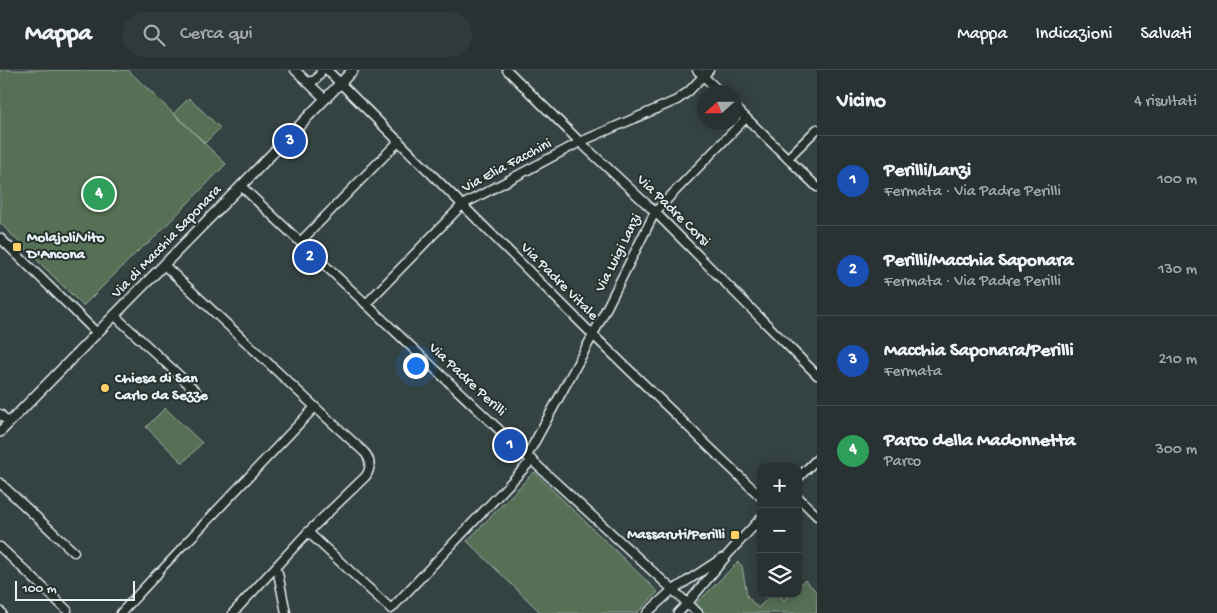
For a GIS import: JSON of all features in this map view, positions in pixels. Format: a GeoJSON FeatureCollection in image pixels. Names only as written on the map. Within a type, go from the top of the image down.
{"type":"FeatureCollection","features":[{"type":"Feature","properties":{"kind":"street"},"geometry":{"type":"LineString","coordinates":[[295,70],[325,99]]}},
{"type":"Feature","properties":{"kind":"street"},"geometry":{"type":"LineString","coordinates":[[307,82],[317,79],[321,70]]}},
{"type":"Feature","properties":{"kind":"street","name":"Via Padre Vitale"},"geometry":{"type":"LineString","coordinates":[[326,70],[593,335],[757,493]]}},
{"type":"Feature","properties":{"kind":"street","name":"Via di Macchia Saponara"},"geometry":{"type":"LineString","coordinates":[[0,432],[353,70]]}},
{"type":"Feature","properties":{"kind":"street","name":"Via Padre Corsi"},"geometry":{"type":"LineString","coordinates":[[507,70],[655,212],[817,374]]}},
{"type":"Feature","properties":{"kind":"street"},"geometry":{"type":"LineString","coordinates":[[697,70],[713,85]]}},
{"type":"Feature","properties":{"kind":"street","name":"Via Elia Facchini"},"geometry":{"type":"LineString","coordinates":[[366,304],[462,205],[580,142],[675,101],[689,92],[709,70]]}},
{"type":"Feature","properties":{"kind":"street"},"geometry":{"type":"LineString","coordinates":[[742,114],[817,187]]}},
{"type":"Feature","properties":{"kind":"street","name":"Via Luigi Lanzi"},"geometry":{"type":"LineString","coordinates":[[389,611],[529,458],[655,212],[746,118]]}},
{"type":"Feature","properties":{"kind":"street"},"geometry":{"type":"LineString","coordinates":[[788,158],[817,128]]}},
{"type":"Feature","properties":{"kind":"street"},"geometry":{"type":"LineString","coordinates":[[300,242],[399,142]]}},
{"type":"Feature","properties":{"kind":"street","name":"Via Padre Perilli"},"geometry":{"type":"LineString","coordinates":[[241,186],[529,458],[698,613]]}},
{"type":"Feature","properties":{"kind":"street"},"geometry":{"type":"LineString","coordinates":[[0,238],[98,333]]}},
{"type":"Feature","properties":{"kind":"street"},"geometry":{"type":"LineString","coordinates":[[164,264],[364,452],[370,465],[366,476],[308,532],[233,613]]}},
{"type":"Feature","properties":{"kind":"street"},"geometry":{"type":"LineString","coordinates":[[114,316],[196,391]]}},
{"type":"Feature","properties":{"kind":"street"},"geometry":{"type":"LineString","coordinates":[[121,613],[314,407]]}},
{"type":"Feature","properties":{"kind":"street"},"geometry":{"type":"LineString","coordinates":[[0,414],[9,423]]}},
{"type":"Feature","properties":{"kind":"street"},"geometry":{"type":"LineString","coordinates":[[802,474],[815,461]]}},
{"type":"Feature","properties":{"kind":"street"},"geometry":{"type":"LineString","coordinates":[[0,483],[74,552]]}},
{"type":"Feature","properties":{"kind":"street"},"geometry":{"type":"LineString","coordinates":[[802,502],[817,516]]}},
{"type":"Feature","properties":{"kind":"street"},"geometry":{"type":"LineString","coordinates":[[678,613],[757,522]]}},
{"type":"Feature","properties":{"kind":"street"},"geometry":{"type":"LineString","coordinates":[[308,532],[389,611]]}},
{"type":"Feature","properties":{"kind":"street"},"geometry":{"type":"LineString","coordinates":[[0,547],[67,610]]}},
{"type":"Feature","properties":{"kind":"street"},"geometry":{"type":"LineString","coordinates":[[647,613],[673,590],[729,553]]}},
{"type":"Feature","properties":{"kind":"street"},"geometry":{"type":"LineString","coordinates":[[278,574],[286,613]]}},
{"type":"Feature","properties":{"kind":"green space"},"geometry":{"type":"Polygon","coordinates":[[[0,70],[128,70],[226,164],[149,243],[141,248],[83,306],[0,223],[0,70]]]}},
{"type":"Feature","properties":{"kind":"green space"},"geometry":{"type":"Polygon","coordinates":[[[189,98],[220,128],[205,143],[174,113],[189,98]]]}},
{"type":"Feature","properties":{"kind":"green space"},"geometry":{"type":"Polygon","coordinates":[[[165,408],[202,443],[183,463],[146,427],[165,408]]]}},
{"type":"Feature","properties":{"kind":"green space"},"geometry":{"type":"Polygon","coordinates":[[[534,472],[658,592],[637,613],[541,613],[467,541],[534,472]]]}},
{"type":"Feature","properties":{"kind":"green space"},"geometry":{"type":"Polygon","coordinates":[[[738,562],[742,566],[747,596],[758,608],[768,598],[782,598],[784,600],[786,598],[802,598],[802,583],[805,580],[817,592],[817,613],[705,613],[696,604],[738,562]]]}},
{"type":"Feature","properties":{"kind":"place","name":"Macchia Saponara/Perilli"},"geometry":{"type":"Point","coordinates":[290,141]}},
{"type":"Feature","properties":{"kind":"place","name":"Parco della Madonnetta"},"geometry":{"type":"Point","coordinates":[99,194]}},
{"type":"Feature","properties":{"kind":"place","name":"Molajoli/Vito D'Ancona"},"geometry":{"type":"Point","coordinates":[17,247]}},
{"type":"Feature","properties":{"kind":"place","name":"Perilli/Macchia Saponara"},"geometry":{"type":"Point","coordinates":[310,257]}},
{"type":"Feature","properties":{"kind":"place","name":"Chiesa di San Carlo da Sezze"},"geometry":{"type":"Point","coordinates":[105,388]}},
{"type":"Feature","properties":{"kind":"place","name":"Perilli/Lanzi"},"geometry":{"type":"Point","coordinates":[510,445]}},
{"type":"Feature","properties":{"kind":"place","name":"Massaruti/Perilli"},"geometry":{"type":"Point","coordinates":[735,535]}}]}
